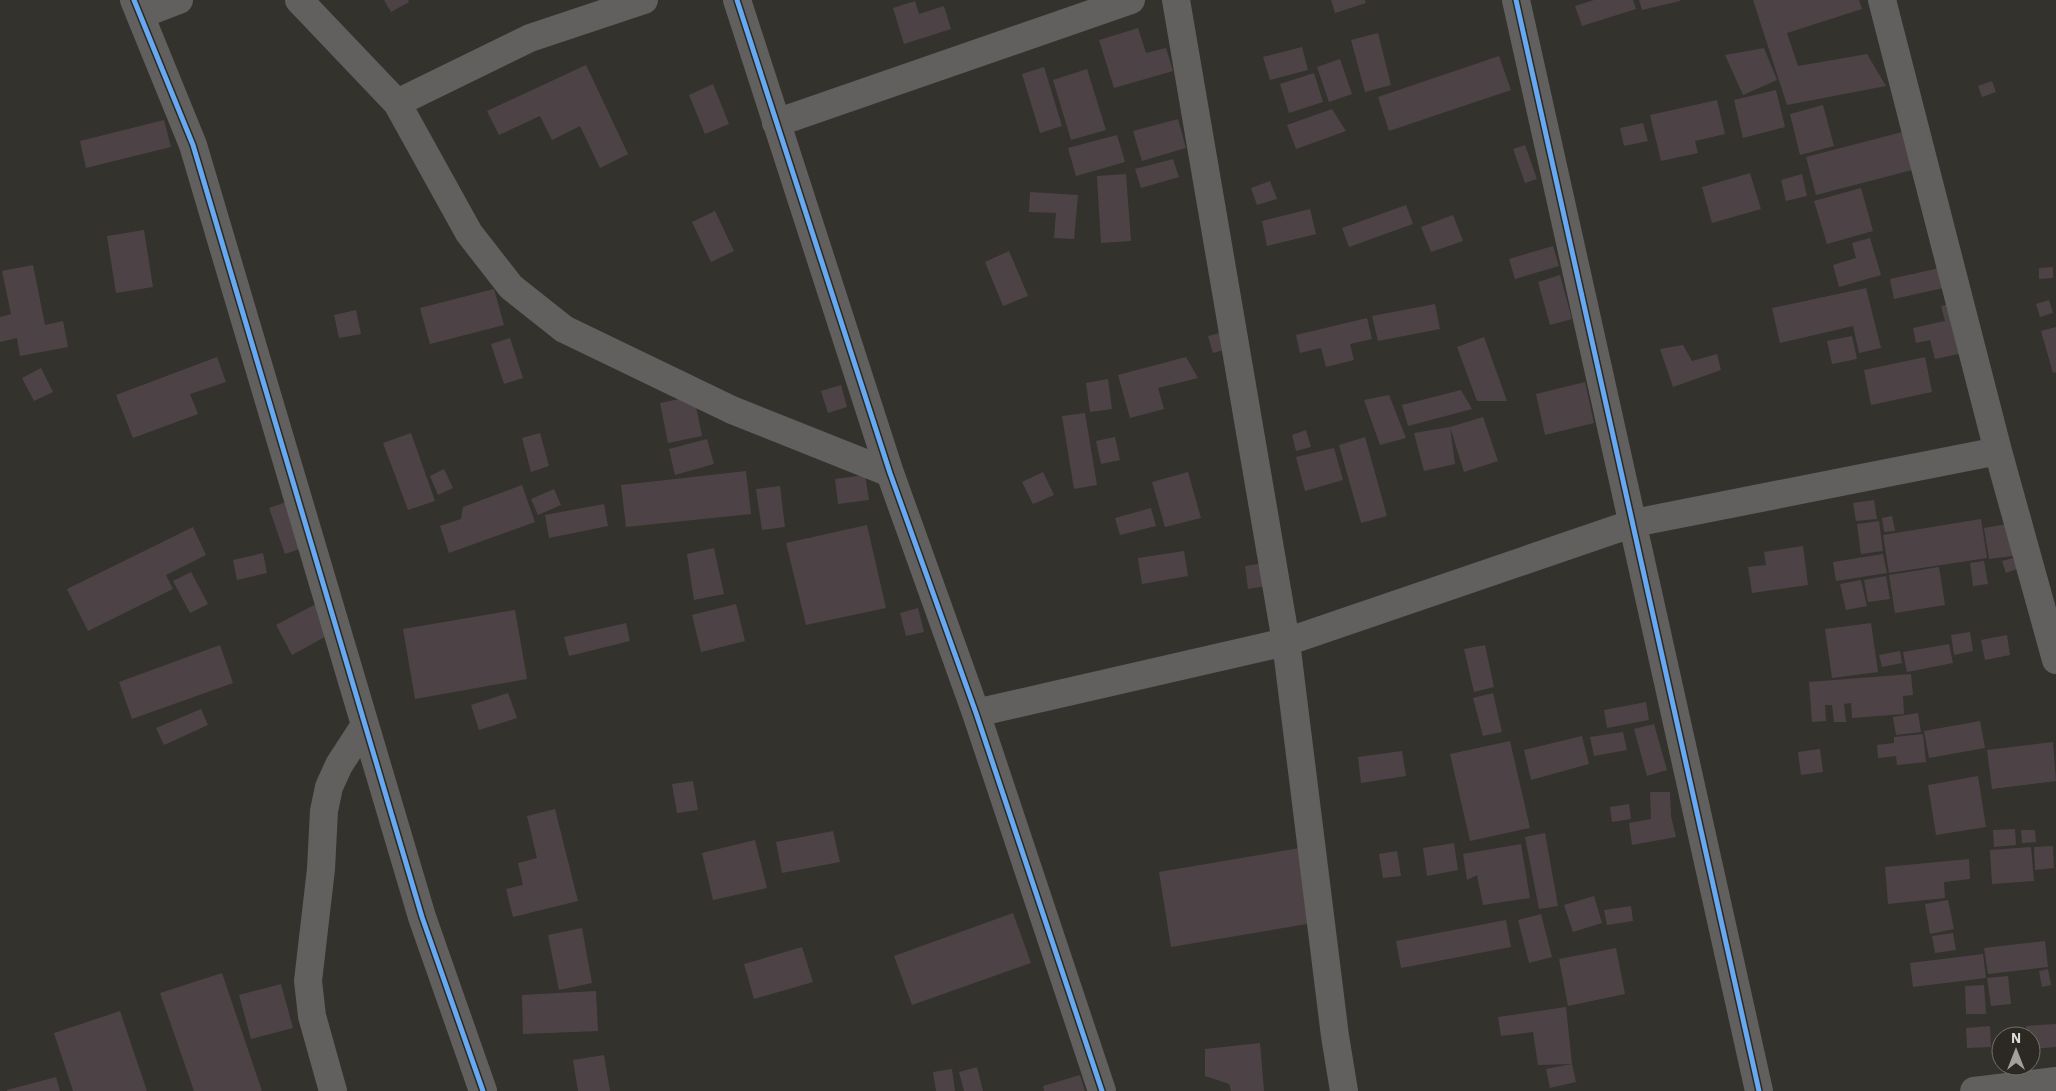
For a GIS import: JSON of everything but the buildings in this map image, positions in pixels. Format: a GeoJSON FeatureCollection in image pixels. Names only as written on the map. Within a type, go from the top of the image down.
{"type":"FeatureCollection","features":[{"type":"Feature","properties":{"kind":"street"},"geometry":{"type":"LineString","coordinates":[[179,0],[136,8],[193,145],[422,918],[483,1091]]}},
{"type":"Feature","properties":{"kind":"street"},"geometry":{"type":"LineString","coordinates":[[299,0],[397,103],[469,233],[511,287],[564,329],[732,410],[890,473]]}},
{"type":"Feature","properties":{"kind":"street"},"geometry":{"type":"LineString","coordinates":[[397,103],[530,38],[644,0]]}},
{"type":"Feature","properties":{"kind":"street"},"geometry":{"type":"LineString","coordinates":[[737,0],[890,473],[976,713],[1102,1091]]}},
{"type":"Feature","properties":{"kind":"street"},"geometry":{"type":"LineString","coordinates":[[776,123],[1131,0]]}},
{"type":"Feature","properties":{"kind":"street"},"geometry":{"type":"LineString","coordinates":[[1176,0],[1286,642],[1335,1036],[1344,1091]]}},
{"type":"Feature","properties":{"kind":"street"},"geometry":{"type":"LineString","coordinates":[[1516,0],[1759,1091]]}},
{"type":"Feature","properties":{"kind":"street"},"geometry":{"type":"LineString","coordinates":[[1882,0],[1998,451],[2056,660]]}},
{"type":"Feature","properties":{"kind":"street"},"geometry":{"type":"LineString","coordinates":[[976,713],[1286,642],[1634,523],[1998,451]]}},
{"type":"Feature","properties":{"kind":"street"},"geometry":{"type":"LineString","coordinates":[[333,1091],[312,1016],[308,981],[321,869],[324,811],[329,787],[339,765],[365,725]]}},
{"type":"Feature","properties":{"kind":"street"},"geometry":{"type":"LineString","coordinates":[[1974,1091],[2056,1081]]}},
{"type":"Feature","properties":{"kind":"cycle path"},"geometry":{"type":"LineString","coordinates":[[134,0],[193,145],[422,917],[483,1091]]}},
{"type":"Feature","properties":{"kind":"cycle path"},"geometry":{"type":"LineString","coordinates":[[737,0],[890,473],[976,713],[1102,1091]]}},
{"type":"Feature","properties":{"kind":"cycle path"},"geometry":{"type":"LineString","coordinates":[[1516,0],[1759,1091]]}}]}
